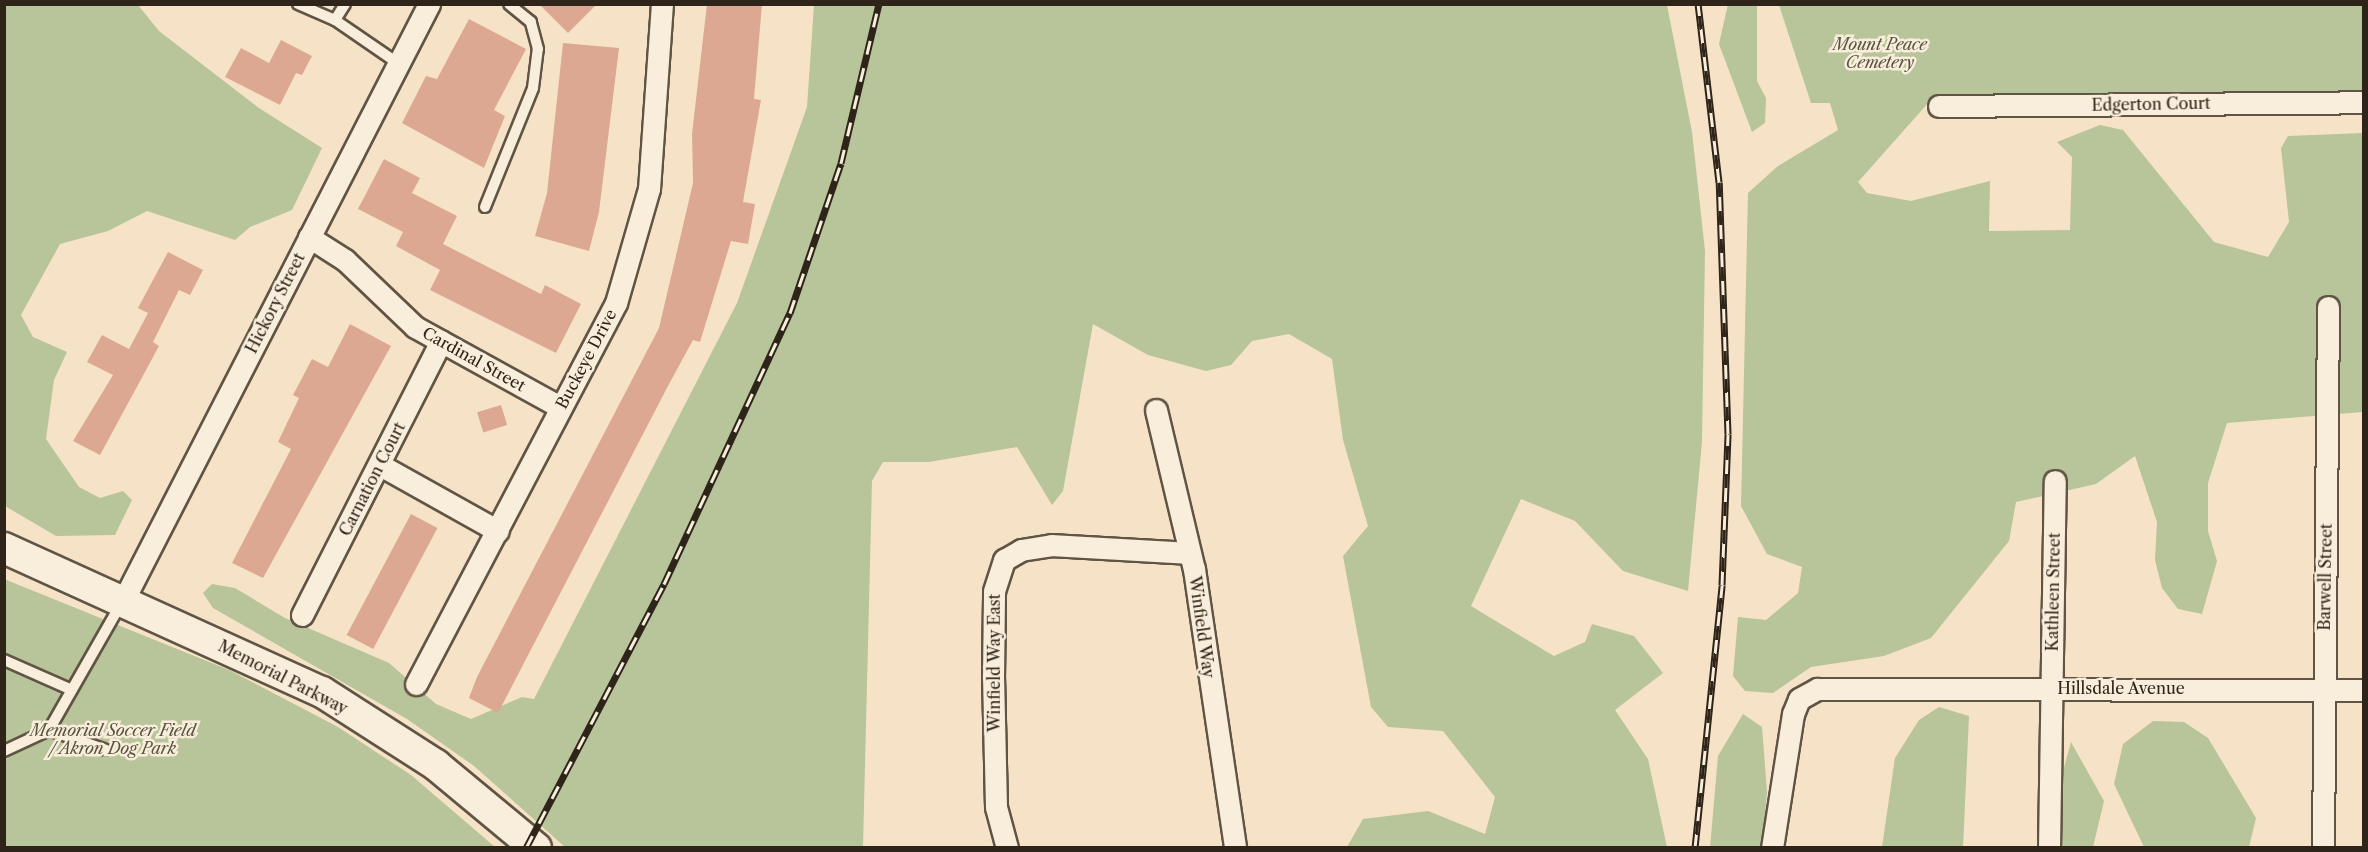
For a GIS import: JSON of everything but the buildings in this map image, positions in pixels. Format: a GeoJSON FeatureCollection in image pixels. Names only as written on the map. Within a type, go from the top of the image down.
{"type":"FeatureCollection","features":[{"type":"Feature","properties":{"kind":"main road","name":"Memorial Parkway"},"geometry":{"type":"LineString","coordinates":[[4,548],[321,692],[436,765],[536,848]]}},
{"type":"Feature","properties":{"kind":"street","name":"Hickory Street"},"geometry":{"type":"LineString","coordinates":[[123,602],[429,4]]}},
{"type":"Feature","properties":{"kind":"street","name":"Buckeye Drive"},"geometry":{"type":"LineString","coordinates":[[416,684],[616,303],[645,205],[662,4]]}},
{"type":"Feature","properties":{"kind":"street","name":"Edgerton Court"},"geometry":{"type":"LineString","coordinates":[[1939,106],[2364,102]]}},
{"type":"Feature","properties":{"kind":"street","name":"Cardinal Street"},"geometry":{"type":"LineString","coordinates":[[309,237],[345,260],[415,327],[560,407]]}},
{"type":"Feature","properties":{"kind":"street","name":"Barwell Street"},"geometry":{"type":"LineString","coordinates":[[2323,848],[2328,307]]}},
{"type":"Feature","properties":{"kind":"street","name":"Carnation Court"},"geometry":{"type":"LineString","coordinates":[[302,615],[441,341]]}},
{"type":"Feature","properties":{"kind":"street","name":"Winfield Way"},"geometry":{"type":"LineString","coordinates":[[1156,410],[1189,553],[1235,848]]}},
{"type":"Feature","properties":{"kind":"street"},"geometry":{"type":"LineString","coordinates":[[380,465],[498,531]]}},
{"type":"Feature","properties":{"kind":"street","name":"Kathleen Street"},"geometry":{"type":"LineString","coordinates":[[2049,848],[2055,481]]}},
{"type":"Feature","properties":{"kind":"street","name":"Winfield Way East"},"geometry":{"type":"LineString","coordinates":[[1007,848],[996,807],[993,678],[994,591],[1004,560],[1021,550],[1052,545],[1189,553]]}},
{"type":"Feature","properties":{"kind":"street","name":"Hillsdale Avenue"},"geometry":{"type":"LineString","coordinates":[[1772,848],[1789,730],[1799,699],[1817,689],[2053,687],[2364,690]]}},
{"type":"Feature","properties":{"kind":"lane"},"geometry":{"type":"LineString","coordinates":[[298,4],[335,20],[399,64]]}},
{"type":"Feature","properties":{"kind":"lane"},"geometry":{"type":"LineString","coordinates":[[335,20],[345,4]]}},
{"type":"Feature","properties":{"kind":"lane"},"geometry":{"type":"LineString","coordinates":[[485,207],[533,88],[538,49],[531,22],[509,4]]}},
{"type":"Feature","properties":{"kind":"lane"},"geometry":{"type":"LineString","coordinates":[[4,751],[50,730],[123,602]]}},
{"type":"Feature","properties":{"kind":"lane"},"geometry":{"type":"LineString","coordinates":[[4,660],[72,690]]}},
{"type":"Feature","properties":{"kind":"lane"},"geometry":{"type":"LineString","coordinates":[[50,730],[106,750]]}},
{"type":"Feature","properties":{"kind":"green space"},"geometry":{"type":"Polygon","coordinates":[[[1728,4],[1757,5],[1757,81],[1766,98],[1765,123],[1752,132],[1719,44],[1728,4]]]}},
{"type":"Feature","properties":{"kind":"green space"},"geometry":{"type":"Polygon","coordinates":[[[4,5],[138,5],[159,31],[259,108],[322,148],[292,210],[250,227],[235,240],[147,211],[108,231],[60,244],[21,315],[33,337],[67,352],[54,380],[46,439],[79,487],[100,498],[123,491],[132,500],[115,535],[56,536],[5,506],[4,5]]]}},
{"type":"Feature","properties":{"kind":"green space"},"geometry":{"type":"Polygon","coordinates":[[[814,5],[1667,5],[1692,132],[1705,251],[1702,442],[1688,591],[1623,571],[1575,521],[1521,499],[1471,606],[1554,656],[1585,642],[1592,624],[1634,636],[1663,673],[1615,710],[1648,759],[1667,847],[1347,847],[1363,819],[1428,811],[1485,834],[1495,797],[1443,731],[1388,727],[1371,707],[1343,556],[1368,526],[1343,440],[1332,359],[1289,334],[1252,341],[1231,365],[1206,371],[1148,355],[1093,324],[1063,491],[1052,505],[1017,447],[929,462],[883,462],[872,481],[863,847],[565,847],[474,766],[407,719],[213,608],[203,593],[212,584],[235,588],[285,618],[389,663],[436,704],[471,719],[522,697],[534,699],[737,303],[807,107],[814,5]]]}},
{"type":"Feature","properties":{"kind":"green space","name":"Mount Peace Cemetery"},"geometry":{"type":"Polygon","coordinates":[[[1779,5],[2363,5],[2363,98],[1929,102],[1858,182],[1867,193],[1911,201],[1990,181],[1989,231],[2070,230],[2072,157],[2057,142],[2100,125],[2123,130],[2214,242],[2268,257],[2289,222],[2281,148],[2288,136],[2363,133],[2363,412],[2227,423],[2208,483],[2208,531],[2217,561],[2202,614],[2178,609],[2162,588],[2155,560],[2157,522],[2135,456],[2096,484],[2016,502],[2009,541],[1931,638],[1884,656],[1811,667],[1773,693],[1745,691],[1733,676],[1738,617],[1766,620],[1798,593],[1802,567],[1767,554],[1741,506],[1748,193],[1778,166],[1838,130],[1830,103],[1811,103],[1779,5]]]}},
{"type":"Feature","properties":{"kind":"green space","name":"Memorial Soccer Field / Akron Dog Park"},"geometry":{"type":"Polygon","coordinates":[[[4,579],[229,670],[338,727],[411,775],[495,847],[5,847],[4,579]]]}},
{"type":"Feature","properties":{"kind":"green space"},"geometry":{"type":"Polygon","coordinates":[[[1939,707],[1969,716],[1963,847],[1882,847],[1895,758],[1919,720],[1939,707]]]}},
{"type":"Feature","properties":{"kind":"green space"},"geometry":{"type":"Polygon","coordinates":[[[1743,714],[1762,727],[1767,792],[1762,847],[1710,848],[1718,756],[1743,714]]]}},
{"type":"Feature","properties":{"kind":"green space"},"geometry":{"type":"Polygon","coordinates":[[[2153,721],[2184,722],[2208,738],[2256,818],[2249,847],[2144,847],[2114,784],[2123,744],[2153,721]]]}},
{"type":"Feature","properties":{"kind":"green space"},"geometry":{"type":"Polygon","coordinates":[[[2071,742],[2104,801],[2093,847],[2062,847],[2062,775],[2071,742]]]}},
{"type":"Feature","properties":{"kind":"railway"},"geometry":{"type":"LineString","coordinates":[[526,848],[664,584],[790,313],[841,163],[879,4]]}},
{"type":"Feature","properties":{"kind":"railway"},"geometry":{"type":"LineString","coordinates":[[1695,848],[1722,585],[1728,434],[1719,182],[1698,4]]}}]}
